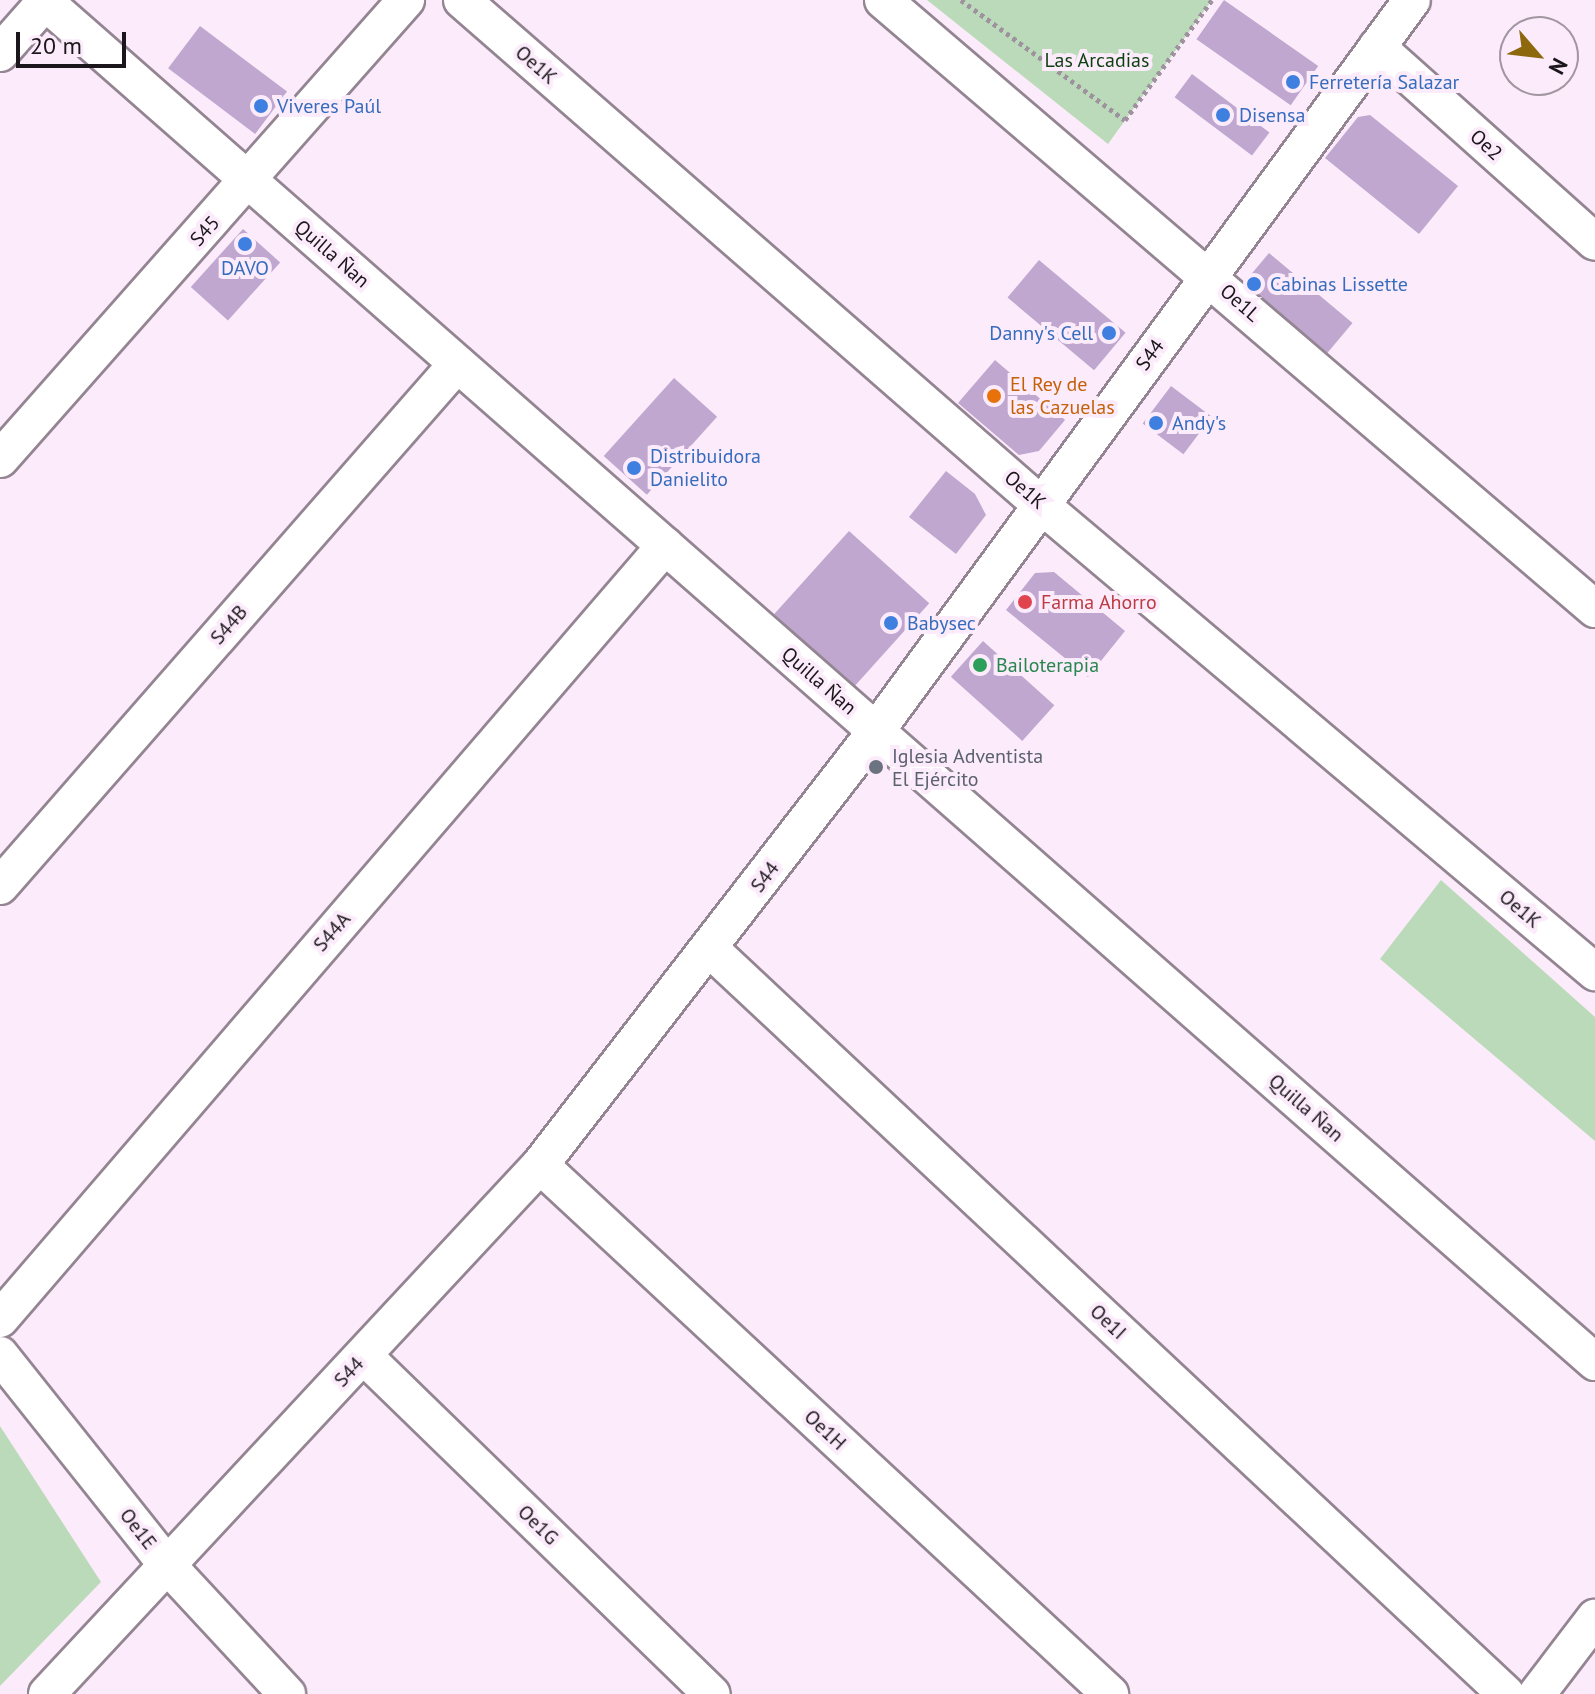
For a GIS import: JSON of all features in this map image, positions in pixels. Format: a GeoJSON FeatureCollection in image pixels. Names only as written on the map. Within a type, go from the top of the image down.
{"type":"FeatureCollection","features":[{"type":"Feature","properties":{"kind":"street","name":"S45"},"geometry":{"type":"LineString","coordinates":[[0,459],[250,182],[406,0]]}},
{"type":"Feature","properties":{"kind":"street","name":"Oe1K"},"geometry":{"type":"LineString","coordinates":[[462,0],[1041,505],[1595,972]]}},
{"type":"Feature","properties":{"kind":"street","name":"Oe1L"},"geometry":{"type":"LineString","coordinates":[[883,0],[1595,609]]}},
{"type":"Feature","properties":{"kind":"street","name":"S44"},"geometry":{"type":"LineString","coordinates":[[47,1694],[135,1595],[168,1566],[540,1165],[876,731],[1207,274],[1412,0]]}},
{"type":"Feature","properties":{"kind":"street","name":"Quilla Ñan"},"geometry":{"type":"LineString","coordinates":[[44,1],[1595,1362]]}},
{"type":"Feature","properties":{"kind":"street"},"geometry":{"type":"LineString","coordinates":[[0,53],[44,1]]}},
{"type":"Feature","properties":{"kind":"street","name":"Oe2"},"geometry":{"type":"LineString","coordinates":[[1377,47],[1592,233]]}},
{"type":"Feature","properties":{"kind":"street","name":"S44B"},"geometry":{"type":"LineString","coordinates":[[0,886],[457,364]]}},
{"type":"Feature","properties":{"kind":"street","name":"S44A"},"geometry":{"type":"LineString","coordinates":[[0,1319],[665,546]]}},
{"type":"Feature","properties":{"kind":"street","name":"Oe1I"},"geometry":{"type":"LineString","coordinates":[[710,949],[1506,1694]]}},
{"type":"Feature","properties":{"kind":"street","name":"Oe1H"},"geometry":{"type":"LineString","coordinates":[[540,1165],[1110,1694]]}},
{"type":"Feature","properties":{"kind":"street","name":"Oe1E"},"geometry":{"type":"LineString","coordinates":[[0,1355],[168,1566],[287,1694]]}},
{"type":"Feature","properties":{"kind":"street","name":"Oe1G"},"geometry":{"type":"LineString","coordinates":[[364,1356],[712,1694]]}},
{"type":"Feature","properties":{"kind":"street"},"geometry":{"type":"LineString","coordinates":[[1537,1694],[1595,1618]]}},
{"type":"Feature","properties":{"kind":"path"},"geometry":{"type":"LineString","coordinates":[[961,0],[1125,120],[1212,0]]}},
{"type":"Feature","properties":{"kind":"green space","name":"Las Arcadias"},"geometry":{"type":"Polygon","coordinates":[[[927,0],[1212,0],[1108,144],[927,0]]]}},
{"type":"Feature","properties":{"kind":"green space"},"geometry":{"type":"Polygon","coordinates":[[[1441,880],[1595,1017],[1595,1141],[1380,959],[1441,880]]]}},
{"type":"Feature","properties":{"kind":"green space"},"geometry":{"type":"Polygon","coordinates":[[[0,1426],[101,1582],[0,1686],[0,1426]]]}},
{"type":"Feature","properties":{"kind":"building"},"geometry":{"type":"Polygon","coordinates":[[[1224,0],[1318,66],[1291,105],[1196,39],[1224,0]]]}},
{"type":"Feature","properties":{"kind":"building"},"geometry":{"type":"Polygon","coordinates":[[[200,26],[287,92],[255,134],[168,68],[200,26]]]}},
{"type":"Feature","properties":{"kind":"building","name":"Disensa"},"geometry":{"type":"Polygon","coordinates":[[[1192,74],[1269,132],[1252,156],[1175,97],[1192,74]]]}},
{"type":"Feature","properties":{"kind":"building"},"geometry":{"type":"Polygon","coordinates":[[[1370,115],[1458,186],[1419,234],[1325,158],[1358,117],[1370,115]]]}},
{"type":"Feature","properties":{"kind":"building"},"geometry":{"type":"Polygon","coordinates":[[[243,229],[280,262],[228,320],[191,287],[243,229]]]}},
{"type":"Feature","properties":{"kind":"building"},"geometry":{"type":"Polygon","coordinates":[[[1269,253],[1352,323],[1322,359],[1239,289],[1269,253]]]}},
{"type":"Feature","properties":{"kind":"building"},"geometry":{"type":"Polygon","coordinates":[[[1039,260],[1126,333],[1094,370],[1008,298],[1039,260]]]}},
{"type":"Feature","properties":{"kind":"building"},"geometry":{"type":"Polygon","coordinates":[[[995,360],[1065,420],[1039,451],[1019,455],[958,403],[995,360]]]}},
{"type":"Feature","properties":{"kind":"building"},"geometry":{"type":"Polygon","coordinates":[[[674,378],[717,417],[647,495],[604,456],[674,378]]]}},
{"type":"Feature","properties":{"kind":"building"},"geometry":{"type":"Polygon","coordinates":[[[1171,386],[1212,417],[1183,454],[1143,424],[1171,386]]]}},
{"type":"Feature","properties":{"kind":"building"},"geometry":{"type":"Polygon","coordinates":[[[946,471],[975,494],[986,515],[956,554],[909,517],[946,471]]]}},
{"type":"Feature","properties":{"kind":"building"},"geometry":{"type":"Polygon","coordinates":[[[849,531],[929,603],[854,686],[774,614],[849,531]]]}},
{"type":"Feature","properties":{"kind":"building"},"geometry":{"type":"Polygon","coordinates":[[[1054,572],[1125,631],[1088,677],[1006,610],[1035,573],[1054,572]]]}},
{"type":"Feature","properties":{"kind":"building"},"geometry":{"type":"Polygon","coordinates":[[[983,641],[1054,705],[1022,741],[951,677],[983,641]]]}},
{"type":"Feature","properties":{"kind":"place","name":"Ferretería Salazar"},"geometry":{"type":"Point","coordinates":[1293,82]}},
{"type":"Feature","properties":{"kind":"place","name":"Viveres Paúl"},"geometry":{"type":"Point","coordinates":[261,106]}},
{"type":"Feature","properties":{"kind":"place","name":"Disensa"},"geometry":{"type":"Point","coordinates":[1223,115]}},
{"type":"Feature","properties":{"kind":"place","name":"DAVO"},"geometry":{"type":"Point","coordinates":[245,244]}},
{"type":"Feature","properties":{"kind":"place","name":"Cabinas Lissette"},"geometry":{"type":"Point","coordinates":[1254,284]}},
{"type":"Feature","properties":{"kind":"place","name":"Danny's Cell"},"geometry":{"type":"Point","coordinates":[1109,333]}},
{"type":"Feature","properties":{"kind":"place","name":"El Rey de las Cazuelas"},"geometry":{"type":"Point","coordinates":[994,396]}},
{"type":"Feature","properties":{"kind":"place","name":"Andy's"},"geometry":{"type":"Point","coordinates":[1156,423]}},
{"type":"Feature","properties":{"kind":"place","name":"Distribuidora Danielito"},"geometry":{"type":"Point","coordinates":[634,468]}},
{"type":"Feature","properties":{"kind":"place","name":"Farma Ahorro"},"geometry":{"type":"Point","coordinates":[1025,602]}},
{"type":"Feature","properties":{"kind":"place","name":"Babysec"},"geometry":{"type":"Point","coordinates":[891,623]}},
{"type":"Feature","properties":{"kind":"place","name":"Bailoterapia"},"geometry":{"type":"Point","coordinates":[980,665]}},
{"type":"Feature","properties":{"kind":"place","name":"Iglesia Adventista El Ejército"},"geometry":{"type":"Point","coordinates":[876,767]}}]}
